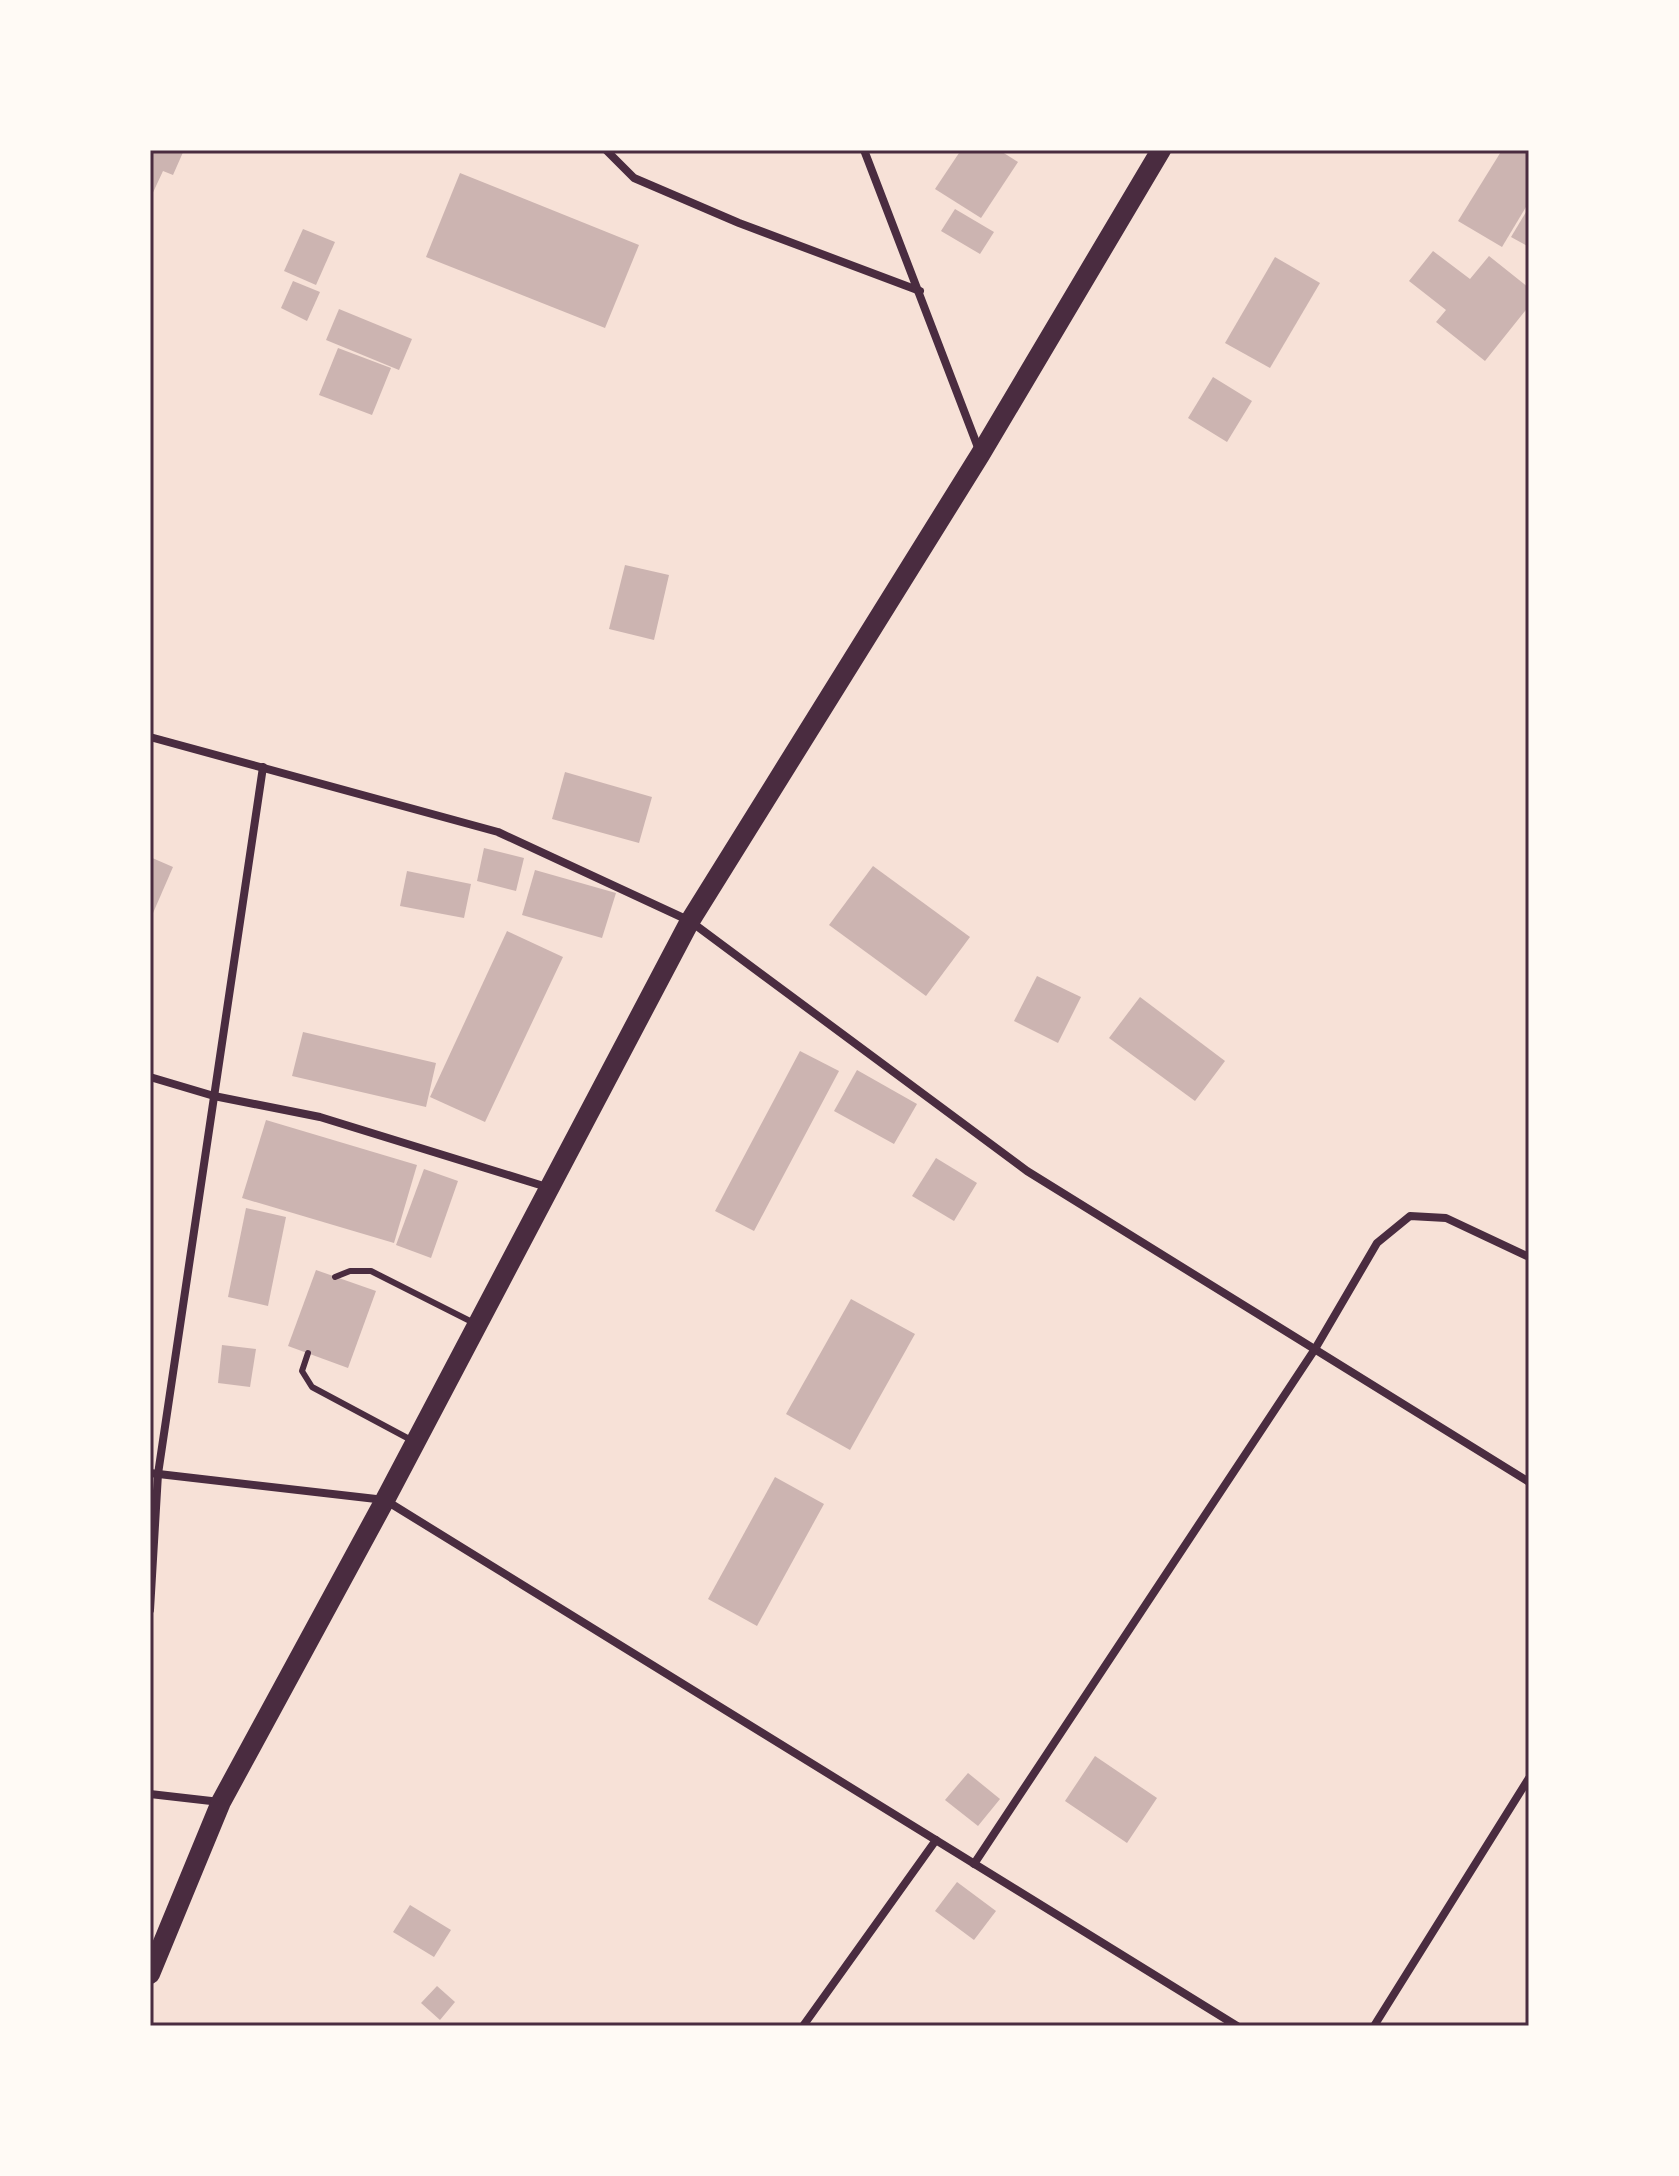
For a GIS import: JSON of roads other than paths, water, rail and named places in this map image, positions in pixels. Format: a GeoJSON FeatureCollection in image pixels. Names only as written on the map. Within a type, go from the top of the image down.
{"type":"FeatureCollection","features":[{"type":"Feature","properties":{"kind":"main road"},"geometry":{"type":"LineString","coordinates":[[150,1974],[221,1802],[416,1443],[690,921],[980,455],[1161,150]]}},
{"type":"Feature","properties":{"kind":"street"},"geometry":{"type":"LineString","coordinates":[[606,150],[634,178],[739,223],[920,291]]}},
{"type":"Feature","properties":{"kind":"street"},"geometry":{"type":"LineString","coordinates":[[864,150],[980,455]]}},
{"type":"Feature","properties":{"kind":"street"},"geometry":{"type":"LineString","coordinates":[[150,737],[498,832],[690,921],[1027,1171],[1529,1482]]}},
{"type":"Feature","properties":{"kind":"street"},"geometry":{"type":"LineString","coordinates":[[150,1610],[154,1473],[263,767]]}},
{"type":"Feature","properties":{"kind":"street"},"geometry":{"type":"LineString","coordinates":[[150,1077],[214,1096],[320,1117],[551,1188]]}},
{"type":"Feature","properties":{"kind":"street"},"geometry":{"type":"LineString","coordinates":[[974,1864],[1315,1349],[1377,1243],[1410,1216],[1446,1218],[1529,1257]]}},
{"type":"Feature","properties":{"kind":"street"},"geometry":{"type":"LineString","coordinates":[[154,1473],[385,1500],[1237,2026]]}},
{"type":"Feature","properties":{"kind":"street"},"geometry":{"type":"LineString","coordinates":[[1374,2026],[1529,1778]]}},
{"type":"Feature","properties":{"kind":"street"},"geometry":{"type":"LineString","coordinates":[[150,1794],[221,1802]]}},
{"type":"Feature","properties":{"kind":"street"},"geometry":{"type":"LineString","coordinates":[[803,2026],[936,1840]]}},
{"type":"Feature","properties":{"kind":"lane"},"geometry":{"type":"LineString","coordinates":[[335,1277],[350,1271],[371,1271],[477,1325]]}},
{"type":"Feature","properties":{"kind":"lane"},"geometry":{"type":"LineString","coordinates":[[308,1353],[302,1371],[312,1387],[416,1443]]}}]}
